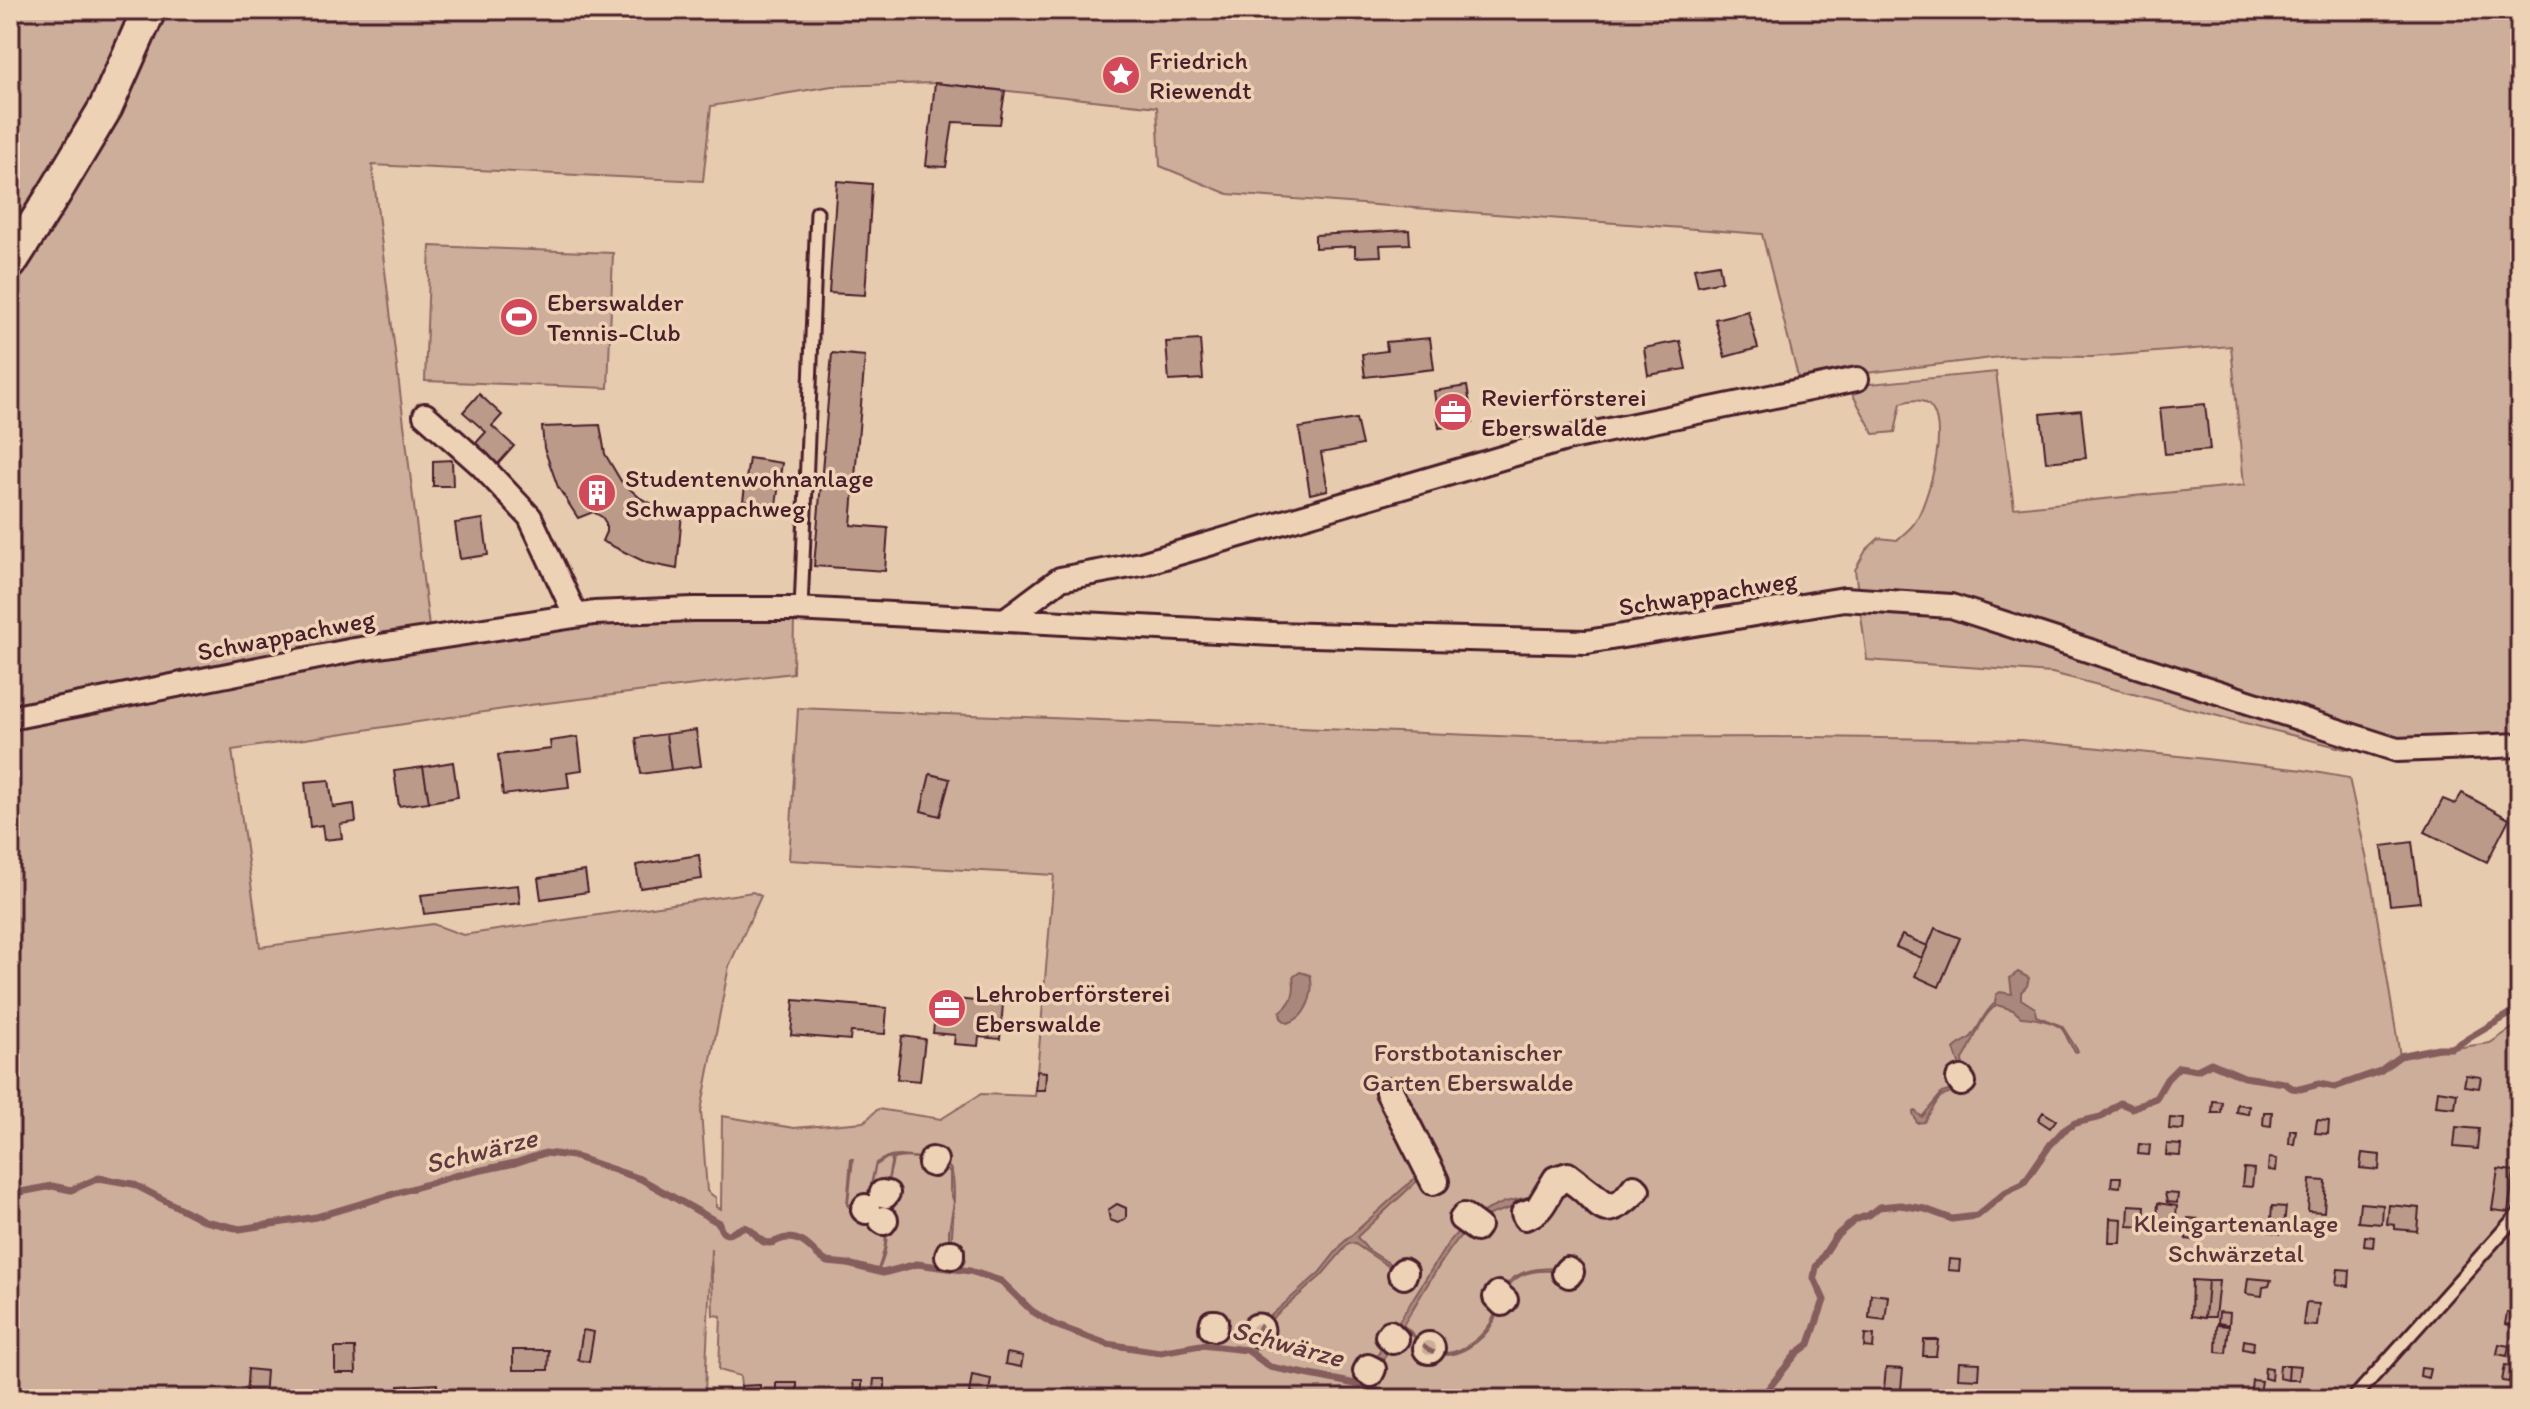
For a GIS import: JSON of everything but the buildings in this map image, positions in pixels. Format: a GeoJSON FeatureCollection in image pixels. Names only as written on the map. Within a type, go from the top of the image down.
{"type":"FeatureCollection","features":[{"type":"Feature","properties":{"kind":"main road"},"geometry":{"type":"LineString","coordinates":[[10,263],[106,107],[149,10]]}},
{"type":"Feature","properties":{"kind":"street"},"geometry":{"type":"LineString","coordinates":[[1005,620],[1060,579],[1141,564],[1566,439],[1857,379]]}},
{"type":"Feature","properties":{"kind":"street"},"geometry":{"type":"LineString","coordinates":[[425,415],[480,464],[530,517],[575,614]]}},
{"type":"Feature","properties":{"kind":"street","name":"Schwappachweg"},"geometry":{"type":"LineString","coordinates":[[10,718],[354,650],[575,614],[693,609],[801,610],[1274,634],[1587,642],[1844,599],[1951,606],[2397,750],[2520,745]]}},
{"type":"Feature","properties":{"kind":"street"},"geometry":{"type":"LineString","coordinates":[[1568,1174],[1609,1205],[1620,1202],[1634,1186],[1638,1190],[1621,1207],[1609,1210],[1598,1206],[1565,1179],[1556,1185],[1541,1211],[1525,1218],[1523,1213],[1537,1208],[1553,1180],[1561,1175],[1568,1174]]}},
{"type":"Feature","properties":{"kind":"lane"},"geometry":{"type":"LineString","coordinates":[[801,610],[817,212]]}},
{"type":"Feature","properties":{"kind":"lane"},"geometry":{"type":"LineString","coordinates":[[2353,1399],[2520,1212]]}},
{"type":"Feature","properties":{"kind":"green space"},"geometry":{"type":"Polygon","coordinates":[[[10,10],[137,10],[101,93],[10,238],[10,10]]]}},
{"type":"Feature","properties":{"kind":"green space"},"geometry":{"type":"Polygon","coordinates":[[[164,10],[2520,10],[2520,738],[2418,742],[2391,739],[2345,749],[2052,673],[1867,660],[1855,570],[1866,550],[1879,538],[1897,540],[1915,522],[1934,468],[1938,445],[1937,424],[1932,409],[1920,401],[1901,403],[1895,432],[1874,434],[1848,386],[1996,372],[2014,508],[2244,485],[2231,346],[2093,357],[2009,356],[1799,381],[1762,234],[1228,194],[1160,166],[1157,107],[935,83],[832,86],[711,106],[703,181],[372,165],[429,627],[10,708],[10,284],[121,109],[164,10]]]}},
{"type":"Feature","properties":{"kind":"green space","name":"Eberswalder Tennis-Club"},"geometry":{"type":"Polygon","coordinates":[[[430,246],[613,253],[608,388],[425,381],[430,246]]]}},
{"type":"Feature","properties":{"kind":"green space"},"geometry":{"type":"Polygon","coordinates":[[[794,617],[793,673],[530,705],[232,750],[260,947],[433,924],[463,935],[753,892],[761,896],[729,966],[701,1111],[707,1191],[716,1198],[716,1207],[721,1209],[722,1116],[794,1128],[864,1122],[878,1109],[941,1119],[981,1094],[1035,1096],[1054,875],[789,860],[798,708],[1549,738],[2021,740],[2303,770],[2349,778],[2370,874],[2400,1056],[2490,1043],[2520,1023],[2520,1399],[980,1399],[929,1389],[760,1397],[760,1385],[741,1386],[740,1376],[719,1370],[721,1316],[713,1315],[711,1249],[705,1393],[591,1399],[10,1399],[10,725],[515,630],[654,618],[794,617]]]}},
{"type":"Feature","properties":{"kind":"shaded area"},"geometry":{"type":"Polygon","coordinates":[[[1300,972],[1310,975],[1310,997],[1300,1016],[1287,1023],[1280,1012],[1288,1005],[1293,993],[1293,977],[1300,972]]]}},
{"type":"Feature","properties":{"kind":"shaded area"},"geometry":{"type":"Polygon","coordinates":[[[2018,972],[2029,978],[2021,992],[2021,999],[2035,1008],[2036,1016],[2062,1026],[2078,1051],[2073,1049],[2057,1025],[2021,1017],[2013,1010],[1997,1005],[1985,1017],[1962,1061],[1965,1071],[1957,1091],[1940,1097],[1924,1122],[1917,1123],[1915,1111],[1922,1117],[1942,1093],[1956,1089],[1962,1072],[1954,1049],[1974,1033],[1987,1011],[1995,1003],[1996,995],[2000,992],[2012,994],[2010,978],[2018,972]]]}},
{"type":"Feature","properties":{"kind":"shaded area"},"geometry":{"type":"Polygon","coordinates":[[[887,1157],[926,1158],[949,1167],[954,1184],[954,1201],[950,1191],[950,1172],[945,1168],[923,1159],[893,1159],[886,1193],[887,1226],[886,1246],[877,1272],[883,1253],[884,1232],[856,1214],[847,1205],[851,1159],[848,1203],[853,1210],[868,1198],[864,1216],[886,1212],[885,1196],[892,1158],[875,1166],[887,1157]]]}},
{"type":"Feature","properties":{"kind":"shaded area"},"geometry":{"type":"Polygon","coordinates":[[[1429,1165],[1431,1168],[1357,1237],[1367,1249],[1401,1271],[1400,1274],[1349,1243],[1321,1276],[1261,1328],[1254,1352],[1251,1350],[1259,1326],[1319,1273],[1343,1243],[1429,1165]]]}},
{"type":"Feature","properties":{"kind":"shaded area"},"geometry":{"type":"Polygon","coordinates":[[[1533,1196],[1521,1204],[1483,1217],[1467,1229],[1447,1254],[1403,1325],[1431,1350],[1439,1353],[1456,1351],[1472,1343],[1485,1330],[1493,1319],[1503,1290],[1511,1280],[1533,1270],[1558,1268],[1560,1271],[1533,1272],[1512,1282],[1489,1329],[1467,1348],[1449,1355],[1440,1355],[1431,1352],[1402,1328],[1385,1357],[1370,1367],[1448,1243],[1471,1217],[1505,1202],[1533,1196]]]}},
{"type":"Feature","properties":{"kind":"shaded area"},"geometry":{"type":"Polygon","coordinates":[[[954,1203],[951,1268],[949,1268],[949,1230],[954,1203]]]}},
{"type":"Feature","properties":{"kind":"waterway","name":"Schwärze"},"geometry":{"type":"LineString","coordinates":[[1760,1399],[1797,1353],[1809,1344],[1824,1300],[1814,1278],[1816,1267],[1836,1236],[1855,1220],[1879,1207],[1900,1205],[1925,1209],[1952,1219],[1977,1216],[2006,1192],[2023,1184],[2063,1131],[2075,1123],[2101,1117],[2120,1103],[2132,1108],[2156,1098],[2167,1079],[2179,1067],[2197,1070],[2211,1063],[2244,1077],[2284,1083],[2292,1088],[2319,1084],[2335,1087],[2380,1071],[2400,1056],[2452,1048],[2520,1008]]}},
{"type":"Feature","properties":{"kind":"waterway","name":"Schwärze"},"geometry":{"type":"LineString","coordinates":[[10,1194],[52,1186],[71,1190],[99,1178],[133,1184],[205,1221],[240,1229],[316,1217],[545,1153],[573,1156],[641,1179],[719,1223],[726,1234],[744,1227],[768,1243],[785,1238],[796,1239],[827,1262],[883,1273],[917,1264],[970,1271],[1001,1281],[1032,1311],[1055,1325],[1107,1344],[1160,1352],[1201,1345],[1247,1350],[1270,1367],[1361,1385],[1388,1399]]}},
{"type":"Feature","properties":{"kind":"place","name":"Friedrich Riewendt"},"geometry":{"type":"Point","coordinates":[1121,75]}},
{"type":"Feature","properties":{"kind":"place","name":"Eberswalder Tennis-Club"},"geometry":{"type":"Point","coordinates":[519,317]}},
{"type":"Feature","properties":{"kind":"place","name":"Revierförsterei Eberswalde"},"geometry":{"type":"Point","coordinates":[1453,412]}},
{"type":"Feature","properties":{"kind":"place","name":"Studentenwohnanlage Schwappachweg"},"geometry":{"type":"Point","coordinates":[597,493]}},
{"type":"Feature","properties":{"kind":"place","name":"Lehroberförsterei Eberswalde"},"geometry":{"type":"Point","coordinates":[947,1008]}},
{"type":"Feature","properties":{"kind":"park label","name":"Forstbotanischer Garten Eberswalde"},"geometry":{"type":"Point","coordinates":[1468,1067]}},
{"type":"Feature","properties":{"kind":"park label","name":"Kleingartenanlage Schwärzetal"},"geometry":{"type":"Point","coordinates":[2236,1238]}}]}
